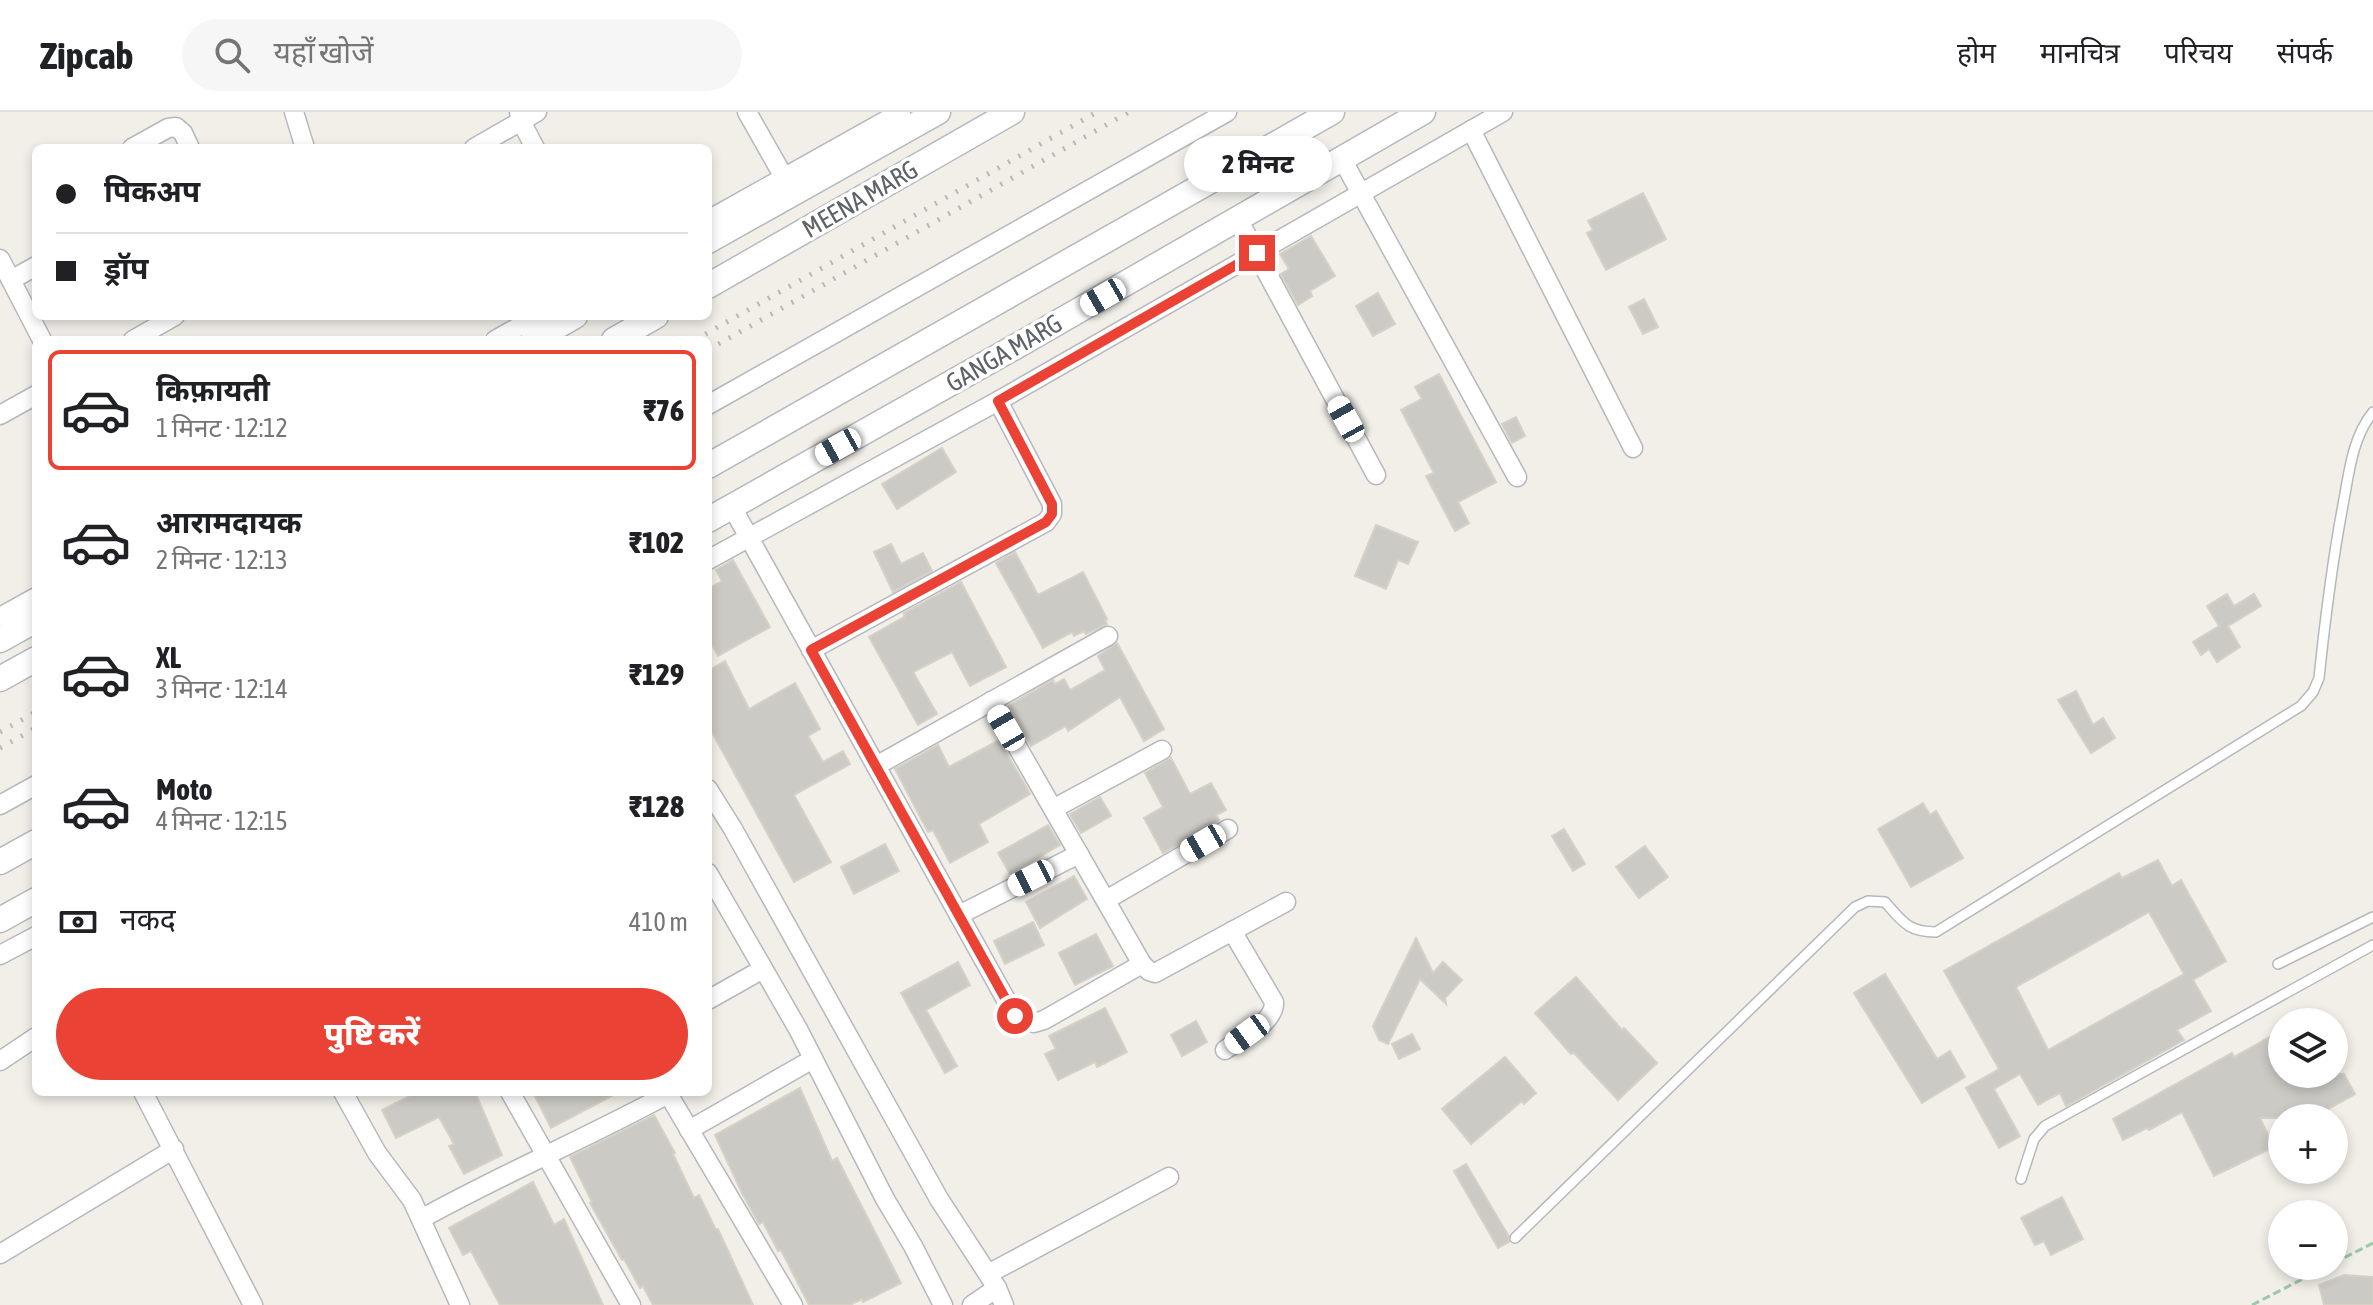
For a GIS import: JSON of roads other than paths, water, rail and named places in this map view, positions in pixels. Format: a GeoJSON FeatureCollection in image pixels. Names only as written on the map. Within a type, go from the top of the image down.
{"type":"FeatureCollection","features":[{"type":"Feature","properties":{"kind":"street"},"geometry":{"type":"LineString","coordinates":[[294,112],[304,144]]}},
{"type":"Feature","properties":{"kind":"street"},"geometry":{"type":"LineString","coordinates":[[747,112],[814,226]]}},
{"type":"Feature","properties":{"kind":"street"},"geometry":{"type":"LineString","coordinates":[[712,218],[789,185],[901,112]]}},
{"type":"Feature","properties":{"kind":"street","name":"MEENA MARG"},"geometry":{"type":"LineString","coordinates":[[712,238],[789,185],[938,112]]}},
{"type":"Feature","properties":{"kind":"street","name":"MEENA MARG"},"geometry":{"type":"LineString","coordinates":[[712,284],[1012,112]]}},
{"type":"Feature","properties":{"kind":"street"},"geometry":{"type":"LineString","coordinates":[[712,403],[1227,112]]}},
{"type":"Feature","properties":{"kind":"street","name":"GANGA MARG"},"geometry":{"type":"LineString","coordinates":[[712,464],[1332,112]]}},
{"type":"Feature","properties":{"kind":"street","name":"GANGA MARG"},"geometry":{"type":"LineString","coordinates":[[712,518],[1423,112]]}},
{"type":"Feature","properties":{"kind":"street"},"geometry":{"type":"LineString","coordinates":[[712,558],[998,401],[1503,112]]}},
{"type":"Feature","properties":{"kind":"street"},"geometry":{"type":"LineString","coordinates":[[480,144],[526,115],[534,144]]}},
{"type":"Feature","properties":{"kind":"street"},"geometry":{"type":"LineString","coordinates":[[139,144],[168,128],[176,127],[188,144]]}},
{"type":"Feature","properties":{"kind":"street"},"geometry":{"type":"LineString","coordinates":[[1471,130],[1633,448]]}},
{"type":"Feature","properties":{"kind":"street"},"geometry":{"type":"LineString","coordinates":[[1342,159],[1517,477]]}},
{"type":"Feature","properties":{"kind":"street"},"geometry":{"type":"LineString","coordinates":[[1238,219],[1376,475]]}},
{"type":"Feature","properties":{"kind":"street"},"geometry":{"type":"LineString","coordinates":[[0,259],[40,336]]}},
{"type":"Feature","properties":{"kind":"street"},"geometry":{"type":"LineString","coordinates":[[11,280],[32,268]]}},
{"type":"Feature","properties":{"kind":"street"},"geometry":{"type":"LineString","coordinates":[[140,336],[168,320]]}},
{"type":"Feature","properties":{"kind":"street"},"geometry":{"type":"LineString","coordinates":[[502,336],[531,320]]}},
{"type":"Feature","properties":{"kind":"street"},"geometry":{"type":"LineString","coordinates":[[540,336],[568,320]]}},
{"type":"Feature","properties":{"kind":"street"},"geometry":{"type":"LineString","coordinates":[[622,329],[646,320]]}},
{"type":"Feature","properties":{"kind":"street"},"geometry":{"type":"LineString","coordinates":[[0,415],[32,397]]}},
{"type":"Feature","properties":{"kind":"street"},"geometry":{"type":"LineString","coordinates":[[811,650],[1046,522],[1052,514],[1052,504],[998,401]]}},
{"type":"Feature","properties":{"kind":"street"},"geometry":{"type":"LineString","coordinates":[[732,507],[1015,1016],[1034,1023],[1044,1020],[1142,964]]}},
{"type":"Feature","properties":{"kind":"street"},"geometry":{"type":"LineString","coordinates":[[0,617],[32,599]]}},
{"type":"Feature","properties":{"kind":"street"},"geometry":{"type":"LineString","coordinates":[[0,640],[32,622]]}},
{"type":"Feature","properties":{"kind":"street"},"geometry":{"type":"LineString","coordinates":[[876,766],[1108,636]]}},
{"type":"Feature","properties":{"kind":"street"},"geometry":{"type":"LineString","coordinates":[[0,679],[32,661]]}},
{"type":"Feature","properties":{"kind":"street"},"geometry":{"type":"LineString","coordinates":[[991,701],[1142,964],[1149,971],[1155,973],[1286,902]]}},
{"type":"Feature","properties":{"kind":"street"},"geometry":{"type":"LineString","coordinates":[[1053,809],[1162,750]]}},
{"type":"Feature","properties":{"kind":"street"},"geometry":{"type":"LineString","coordinates":[[0,805],[32,787]]}},
{"type":"Feature","properties":{"kind":"street"},"geometry":{"type":"LineString","coordinates":[[712,795],[939,1199],[996,1289]]}},
{"type":"Feature","properties":{"kind":"street"},"geometry":{"type":"LineString","coordinates":[[1106,900],[1228,829]]}},
{"type":"Feature","properties":{"kind":"street"},"geometry":{"type":"LineString","coordinates":[[0,862],[32,844]]}},
{"type":"Feature","properties":{"kind":"street"},"geometry":{"type":"LineString","coordinates":[[959,915],[1079,854]]}},
{"type":"Feature","properties":{"kind":"street"},"geometry":{"type":"LineString","coordinates":[[712,880],[813,1059],[943,1305]]}},
{"type":"Feature","properties":{"kind":"street"},"geometry":{"type":"LineString","coordinates":[[0,920],[32,902]]}},
{"type":"Feature","properties":{"kind":"street"},"geometry":{"type":"LineString","coordinates":[[1225,1050],[1274,1011],[1274,1002],[1232,931]]}},
{"type":"Feature","properties":{"kind":"street"},"geometry":{"type":"LineString","coordinates":[[0,955],[32,938]]}},
{"type":"Feature","properties":{"kind":"street"},"geometry":{"type":"LineString","coordinates":[[712,998],[763,969]]}},
{"type":"Feature","properties":{"kind":"street"},"geometry":{"type":"LineString","coordinates":[[0,1061],[32,1040]]}},
{"type":"Feature","properties":{"kind":"street"},"geometry":{"type":"LineString","coordinates":[[689,1130],[813,1059]]}},
{"type":"Feature","properties":{"kind":"street"},"geometry":{"type":"LineString","coordinates":[[145,1096],[253,1305]]}},
{"type":"Feature","properties":{"kind":"street"},"geometry":{"type":"LineString","coordinates":[[345,1096],[377,1153],[412,1200],[460,1305]]}},
{"type":"Feature","properties":{"kind":"street"},"geometry":{"type":"LineString","coordinates":[[512,1096],[631,1305]]}},
{"type":"Feature","properties":{"kind":"street"},"geometry":{"type":"LineString","coordinates":[[421,1219],[663,1096]]}},
{"type":"Feature","properties":{"kind":"street"},"geometry":{"type":"LineString","coordinates":[[670,1096],[793,1305]]}},
{"type":"Feature","properties":{"kind":"street"},"geometry":{"type":"LineString","coordinates":[[0,1254],[174,1149]]}},
{"type":"Feature","properties":{"kind":"street"},"geometry":{"type":"LineString","coordinates":[[972,1305],[1169,1177]]}},
{"type":"Feature","properties":{"kind":"lane"},"geometry":{"type":"LineString","coordinates":[[1515,1238],[1855,907],[1868,901],[1885,902],[1906,925],[1918,932],[1936,932],[2301,706],[2313,692],[2319,678],[2328,582],[2352,458],[2363,425],[2373,412]]}},
{"type":"Feature","properties":{"kind":"lane"},"geometry":{"type":"LineString","coordinates":[[2278,964],[2373,917]]}},
{"type":"Feature","properties":{"kind":"lane"},"geometry":{"type":"LineString","coordinates":[[2021,1179],[2034,1139],[2045,1126],[2373,945]]}},
{"type":"Feature","properties":{"kind":"railway"},"geometry":{"type":"LineString","coordinates":[[702,336],[1097,112]]}},
{"type":"Feature","properties":{"kind":"railway"},"geometry":{"type":"LineString","coordinates":[[712,348],[1129,112]]}},
{"type":"Feature","properties":{"kind":"railway"},"geometry":{"type":"LineString","coordinates":[[0,732],[32,714]]}},
{"type":"Feature","properties":{"kind":"railway"},"geometry":{"type":"LineString","coordinates":[[0,748],[32,730]]}}]}
